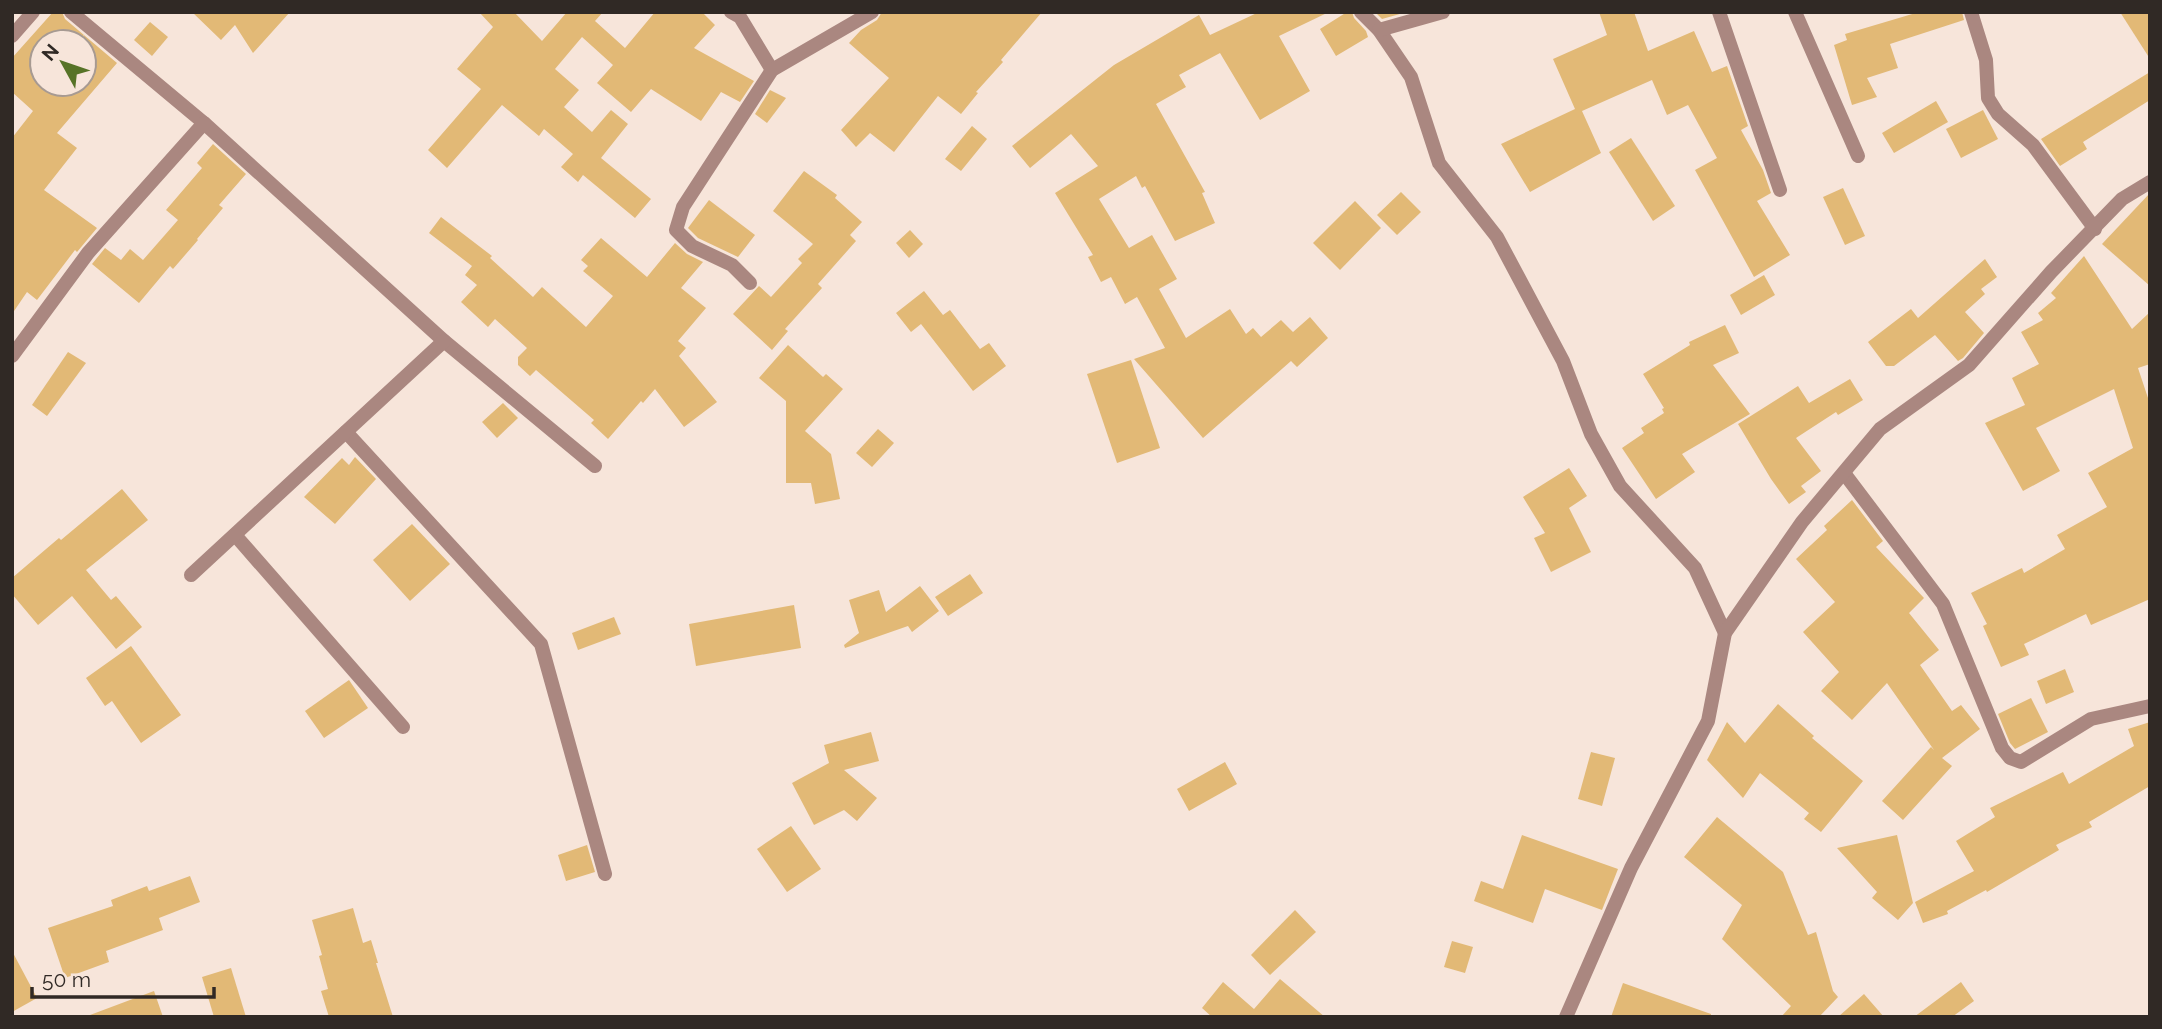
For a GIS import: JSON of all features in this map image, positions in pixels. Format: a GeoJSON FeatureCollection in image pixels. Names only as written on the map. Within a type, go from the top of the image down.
{"type":"FeatureCollection","features":[{"type":"Feature","properties":{"kind":"street"},"geometry":{"type":"LineString","coordinates":[[12,36],[33,12]]}},
{"type":"Feature","properties":{"kind":"street"},"geometry":{"type":"LineString","coordinates":[[71,12],[204,123],[444,341],[595,466]]}},
{"type":"Feature","properties":{"kind":"street"},"geometry":{"type":"LineString","coordinates":[[731,12],[740,17],[772,70]]}},
{"type":"Feature","properties":{"kind":"street"},"geometry":{"type":"LineString","coordinates":[[750,283],[732,265],[692,246],[676,230],[683,207],[772,70],[872,12]]}},
{"type":"Feature","properties":{"kind":"street"},"geometry":{"type":"LineString","coordinates":[[1360,12],[1379,30],[1411,77],[1439,163],[1497,237],[1563,361],[1591,434],[1620,486],[1695,568],[1725,633]]}},
{"type":"Feature","properties":{"kind":"street"},"geometry":{"type":"LineString","coordinates":[[1379,30],[1443,12]]}},
{"type":"Feature","properties":{"kind":"street"},"geometry":{"type":"LineString","coordinates":[[1718,12],[1780,190]]}},
{"type":"Feature","properties":{"kind":"street"},"geometry":{"type":"LineString","coordinates":[[1795,12],[1858,156]]}},
{"type":"Feature","properties":{"kind":"street"},"geometry":{"type":"LineString","coordinates":[[1971,12],[1986,60],[1988,98],[1998,114],[2033,145],[2095,229]]}},
{"type":"Feature","properties":{"kind":"street"},"geometry":{"type":"LineString","coordinates":[[12,356],[88,253],[204,123]]}},
{"type":"Feature","properties":{"kind":"street"},"geometry":{"type":"LineString","coordinates":[[1566,1017],[1631,868],[1708,721],[1725,633],[1802,522],[1880,429],[1969,365],[2051,272],[2123,200],[2150,182]]}},
{"type":"Feature","properties":{"kind":"street"},"geometry":{"type":"LineString","coordinates":[[191,575],[444,341]]}},
{"type":"Feature","properties":{"kind":"street"},"geometry":{"type":"LineString","coordinates":[[346,432],[541,644],[605,874]]}},
{"type":"Feature","properties":{"kind":"street"},"geometry":{"type":"LineString","coordinates":[[1844,473],[1943,604],[2002,748],[2010,758],[2021,762],[2091,719],[2150,706]]}},
{"type":"Feature","properties":{"kind":"street"},"geometry":{"type":"LineString","coordinates":[[234,535],[403,727]]}},
{"type":"Feature","properties":{"kind":"building"},"geometry":{"type":"Polygon","coordinates":[[[53,12],[62,12],[65,19],[76,28],[39,28],[53,12]]]}},
{"type":"Feature","properties":{"kind":"building"},"geometry":{"type":"Polygon","coordinates":[[[192,12],[290,12],[253,53],[235,25],[221,40],[192,12]]]}},
{"type":"Feature","properties":{"kind":"building"},"geometry":{"type":"Polygon","coordinates":[[[479,12],[514,12],[542,41],[567,12],[603,12],[595,21],[625,48],[655,12],[702,12],[715,25],[694,48],[754,81],[740,102],[721,92],[701,121],[651,89],[631,112],[597,83],[613,65],[582,37],[555,69],[579,90],[564,107],[592,132],[611,110],[628,124],[601,158],[651,199],[635,218],[583,175],[578,182],[561,167],[573,154],[544,129],[539,136],[502,105],[447,168],[428,150],[481,89],[457,69],[493,27],[479,12]]]}},
{"type":"Feature","properties":{"kind":"building"},"geometry":{"type":"Polygon","coordinates":[[[882,12],[1042,12],[1001,60],[1003,62],[976,92],[978,93],[961,114],[938,96],[894,152],[870,133],[856,147],[841,130],[889,78],[849,43],[861,30],[877,20],[882,12]]]}},
{"type":"Feature","properties":{"kind":"building"},"geometry":{"type":"Polygon","coordinates":[[[1259,12],[1329,12],[1279,36],[1310,91],[1260,120],[1220,53],[1179,75],[1186,87],[1156,104],[1205,192],[1202,193],[1215,223],[1175,241],[1145,186],[1142,188],[1136,176],[1099,199],[1129,248],[1152,235],[1177,279],[1159,289],[1186,338],[1230,309],[1246,334],[1253,328],[1261,337],[1281,320],[1293,332],[1310,317],[1328,338],[1297,367],[1291,361],[1203,438],[1134,359],[1165,348],[1137,297],[1125,304],[1111,277],[1101,282],[1088,257],[1093,255],[1055,193],[1098,166],[1071,134],[1030,168],[1012,146],[1114,65],[1199,15],[1210,35],[1259,12]]]}},
{"type":"Feature","properties":{"kind":"building"},"geometry":{"type":"Polygon","coordinates":[[[1347,12],[1352,12],[1368,37],[1336,56],[1320,29],[1347,12]]]}},
{"type":"Feature","properties":{"kind":"building"},"geometry":{"type":"Polygon","coordinates":[[[1375,12],[1407,12],[1382,19],[1375,12]]]}},
{"type":"Feature","properties":{"kind":"building"},"geometry":{"type":"Polygon","coordinates":[[[1599,12],[1634,12],[1648,51],[1694,31],[1712,72],[1727,66],[1748,126],[1741,130],[1763,170],[1771,193],[1757,201],[1790,255],[1754,277],[1695,170],[1717,158],[1688,105],[1667,115],[1652,80],[1582,111],[1601,153],[1530,192],[1501,144],[1575,109],[1553,59],[1607,35],[1599,12]]]}},
{"type":"Feature","properties":{"kind":"building"},"geometry":{"type":"Polygon","coordinates":[[[1919,12],[1962,12],[1964,20],[1890,44],[1898,68],[1867,78],[1877,97],[1852,105],[1834,45],[1847,40],[1845,34],[1919,12]]]}},
{"type":"Feature","properties":{"kind":"building"},"geometry":{"type":"Polygon","coordinates":[[[2120,12],[2150,12],[2150,59],[2120,12]]]}},
{"type":"Feature","properties":{"kind":"building"},"geometry":{"type":"Polygon","coordinates":[[[150,22],[168,37],[152,56],[134,40],[150,22]]]}},
{"type":"Feature","properties":{"kind":"building"},"geometry":{"type":"Polygon","coordinates":[[[28,40],[28,98],[87,98],[57,133],[77,148],[44,190],[97,228],[77,252],[75,250],[37,300],[27,292],[12,314],[12,138],[33,111],[12,92],[12,58],[28,40]]]}},
{"type":"Feature","properties":{"kind":"building"},"geometry":{"type":"Polygon","coordinates":[[[98,47],[117,63],[98,85],[98,47]]]}},
{"type":"Feature","properties":{"kind":"building"},"geometry":{"type":"Polygon","coordinates":[[[2150,72],[2150,100],[2083,142],[2087,149],[2060,166],[2041,139],[2150,72]]]}},
{"type":"Feature","properties":{"kind":"building"},"geometry":{"type":"Polygon","coordinates":[[[770,90],[786,98],[767,123],[755,114],[770,90]]]}},
{"type":"Feature","properties":{"kind":"building"},"geometry":{"type":"Polygon","coordinates":[[[1936,101],[1948,122],[1894,153],[1882,133],[1936,101]]]}},
{"type":"Feature","properties":{"kind":"building"},"geometry":{"type":"Polygon","coordinates":[[[1983,110],[1998,139],[1961,158],[1946,129],[1983,110]]]}},
{"type":"Feature","properties":{"kind":"building"},"geometry":{"type":"Polygon","coordinates":[[[972,126],[987,139],[961,171],[945,159],[972,126]]]}},
{"type":"Feature","properties":{"kind":"building"},"geometry":{"type":"Polygon","coordinates":[[[1631,138],[1675,206],[1653,221],[1609,152],[1631,138]]]}},
{"type":"Feature","properties":{"kind":"building"},"geometry":{"type":"Polygon","coordinates":[[[213,144],[246,174],[219,205],[223,208],[198,240],[173,269],[170,266],[139,303],[92,264],[105,248],[121,260],[130,249],[143,260],[178,220],[166,210],[202,168],[197,163],[213,144]]]}},
{"type":"Feature","properties":{"kind":"building"},"geometry":{"type":"Polygon","coordinates":[[[804,171],[837,195],[835,198],[862,222],[850,235],[856,241],[818,284],[822,288],[785,329],[788,331],[772,350],[733,314],[759,286],[771,297],[802,263],[798,259],[813,244],[773,211],[804,171]]]}},
{"type":"Feature","properties":{"kind":"building"},"geometry":{"type":"Polygon","coordinates":[[[1843,188],[1865,236],[1845,245],[1823,197],[1843,188]]]}},
{"type":"Feature","properties":{"kind":"building"},"geometry":{"type":"Polygon","coordinates":[[[1401,192],[1421,212],[1397,235],[1377,215],[1401,192]]]}},
{"type":"Feature","properties":{"kind":"building"},"geometry":{"type":"Polygon","coordinates":[[[2150,193],[2150,286],[2102,244],[2150,193]]]}},
{"type":"Feature","properties":{"kind":"building"},"geometry":{"type":"Polygon","coordinates":[[[709,200],[755,235],[738,257],[698,238],[688,228],[709,200]]]}},
{"type":"Feature","properties":{"kind":"building"},"geometry":{"type":"Polygon","coordinates":[[[1355,201],[1381,228],[1340,270],[1313,243],[1355,201]]]}},
{"type":"Feature","properties":{"kind":"building"},"geometry":{"type":"Polygon","coordinates":[[[441,217],[492,256],[490,258],[533,297],[542,287],[586,327],[613,296],[583,271],[588,266],[581,260],[601,238],[647,277],[675,243],[687,254],[703,262],[681,288],[706,308],[678,341],[686,348],[679,356],[717,402],[684,427],[655,389],[608,439],[591,423],[594,420],[536,370],[530,376],[518,365],[518,357],[527,348],[495,319],[488,327],[461,302],[477,285],[465,275],[472,266],[429,233],[441,217]]]}},
{"type":"Feature","properties":{"kind":"building"},"geometry":{"type":"Polygon","coordinates":[[[910,230],[923,244],[909,258],[896,243],[910,230]]]}},
{"type":"Feature","properties":{"kind":"building"},"geometry":{"type":"Polygon","coordinates":[[[2084,256],[2132,329],[2150,312],[2150,364],[2138,368],[2150,404],[2150,599],[2091,625],[2086,614],[2024,644],[2029,655],[2001,667],[1983,626],[1987,624],[1971,593],[2022,568],[2024,573],[2065,549],[2057,535],[2107,507],[2088,473],[2133,448],[2114,389],[2036,428],[2060,471],[2023,491],[1985,423],[2025,405],[2012,378],[2039,364],[2021,332],[2043,320],[2038,313],[2056,298],[2051,293],[2084,256]]]}},
{"type":"Feature","properties":{"kind":"building"},"geometry":{"type":"Polygon","coordinates":[[[1985,259],[1997,277],[1981,289],[1985,294],[1965,312],[1984,333],[1963,358],[1958,361],[1935,335],[1894,366],[1886,366],[1868,342],[1911,309],[1918,318],[1985,259]]]}},
{"type":"Feature","properties":{"kind":"building"},"geometry":{"type":"Polygon","coordinates":[[[1764,275],[1775,295],[1741,315],[1730,295],[1764,275]]]}},
{"type":"Feature","properties":{"kind":"building"},"geometry":{"type":"Polygon","coordinates":[[[924,291],[943,315],[950,310],[980,349],[989,343],[1006,366],[973,391],[921,324],[911,332],[896,313],[924,291]]]}},
{"type":"Feature","properties":{"kind":"building"},"geometry":{"type":"Polygon","coordinates":[[[1725,325],[1739,353],[1713,365],[1750,414],[1682,454],[1695,472],[1656,499],[1622,448],[1644,433],[1641,428],[1664,413],[1664,408],[1643,374],[1690,345],[1689,342],[1725,325]]]}},
{"type":"Feature","properties":{"kind":"building"},"geometry":{"type":"Polygon","coordinates":[[[788,345],[823,377],[826,374],[843,389],[805,431],[831,454],[840,499],[815,504],[811,483],[786,483],[786,401],[759,378],[788,345]]]}},
{"type":"Feature","properties":{"kind":"building"},"geometry":{"type":"Polygon","coordinates":[[[68,352],[86,363],[47,416],[32,405],[68,352]]]}},
{"type":"Feature","properties":{"kind":"building"},"geometry":{"type":"Polygon","coordinates":[[[1131,360],[1160,448],[1117,463],[1087,374],[1131,360]]]}},
{"type":"Feature","properties":{"kind":"building"},"geometry":{"type":"Polygon","coordinates":[[[1850,379],[1863,400],[1838,415],[1836,412],[1796,438],[1821,471],[1801,486],[1806,492],[1789,504],[1738,424],[1798,386],[1809,403],[1850,379]]]}},
{"type":"Feature","properties":{"kind":"building"},"geometry":{"type":"Polygon","coordinates":[[[503,403],[518,418],[497,438],[482,422],[503,403]]]}},
{"type":"Feature","properties":{"kind":"building"},"geometry":{"type":"Polygon","coordinates":[[[878,429],[894,443],[872,467],[856,453],[878,429]]]}},
{"type":"Feature","properties":{"kind":"building"},"geometry":{"type":"Polygon","coordinates":[[[355,457],[376,479],[335,524],[304,497],[342,458],[349,465],[355,457]]]}},
{"type":"Feature","properties":{"kind":"building"},"geometry":{"type":"Polygon","coordinates":[[[1569,468],[1587,496],[1569,508],[1591,552],[1551,572],[1534,538],[1545,533],[1523,497],[1569,468]]]}},
{"type":"Feature","properties":{"kind":"building"},"geometry":{"type":"Polygon","coordinates":[[[122,489],[148,520],[86,570],[111,600],[116,596],[142,627],[116,649],[72,596],[38,625],[12,594],[12,578],[122,489]]]}},
{"type":"Feature","properties":{"kind":"building"},"geometry":{"type":"Polygon","coordinates":[[[1852,500],[1883,541],[1876,547],[1924,598],[1909,613],[1939,650],[1920,665],[1952,711],[1961,705],[1980,729],[1942,758],[1952,766],[1903,820],[1882,801],[1931,747],[1934,750],[1887,683],[1852,720],[1821,691],[1839,672],[1803,632],[1835,602],[1796,559],[1827,530],[1824,526],[1852,500]]]}},
{"type":"Feature","properties":{"kind":"building"},"geometry":{"type":"Polygon","coordinates":[[[412,524],[450,564],[410,601],[373,560],[412,524]]]}},
{"type":"Feature","properties":{"kind":"building"},"geometry":{"type":"Polygon","coordinates":[[[970,574],[983,593],[948,616],[935,597],[970,574]]]}},
{"type":"Feature","properties":{"kind":"building"},"geometry":{"type":"Polygon","coordinates":[[[920,586],[939,611],[912,632],[908,626],[845,648],[844,645],[859,633],[849,600],[879,590],[886,612],[920,586]]]}},
{"type":"Feature","properties":{"kind":"building"},"geometry":{"type":"Polygon","coordinates":[[[794,605],[801,648],[696,666],[689,624],[794,605]]]}},
{"type":"Feature","properties":{"kind":"building"},"geometry":{"type":"Polygon","coordinates":[[[614,617],[621,634],[578,650],[572,633],[614,617]]]}},
{"type":"Feature","properties":{"kind":"building"},"geometry":{"type":"Polygon","coordinates":[[[131,646],[181,715],[141,743],[112,701],[105,706],[86,678],[131,646]]]}},
{"type":"Feature","properties":{"kind":"building"},"geometry":{"type":"Polygon","coordinates":[[[2065,669],[2074,692],[2046,704],[2037,681],[2065,669]]]}},
{"type":"Feature","properties":{"kind":"building"},"geometry":{"type":"Polygon","coordinates":[[[349,680],[368,708],[324,738],[305,711],[349,680]]]}},
{"type":"Feature","properties":{"kind":"building"},"geometry":{"type":"Polygon","coordinates":[[[2031,698],[2048,732],[2015,749],[1998,714],[2031,698]]]}},
{"type":"Feature","properties":{"kind":"building"},"geometry":{"type":"Polygon","coordinates":[[[1778,704],[1814,736],[1812,738],[1863,781],[1821,832],[1804,819],[1809,813],[1760,773],[1743,798],[1707,760],[1727,722],[1745,743],[1778,704]]]}},
{"type":"Feature","properties":{"kind":"building"},"geometry":{"type":"Polygon","coordinates":[[[2150,722],[2150,786],[2089,822],[2092,827],[2056,845],[2059,850],[1987,892],[1986,890],[1947,911],[1948,914],[1923,923],[1915,902],[1974,871],[1956,841],[1995,817],[1990,808],[2063,772],[2069,784],[2134,746],[2128,729],[2150,722]]]}},
{"type":"Feature","properties":{"kind":"building"},"geometry":{"type":"Polygon","coordinates":[[[871,732],[879,761],[844,770],[877,798],[857,821],[844,810],[814,825],[792,783],[829,763],[824,745],[871,732]]]}},
{"type":"Feature","properties":{"kind":"building"},"geometry":{"type":"Polygon","coordinates":[[[1591,752],[1615,758],[1602,806],[1578,799],[1591,752]]]}},
{"type":"Feature","properties":{"kind":"building"},"geometry":{"type":"Polygon","coordinates":[[[1225,762],[1237,784],[1189,811],[1177,789],[1225,762]]]}},
{"type":"Feature","properties":{"kind":"building"},"geometry":{"type":"Polygon","coordinates":[[[1717,817],[1783,872],[1808,935],[1816,932],[1833,991],[1838,997],[1819,1017],[1781,1017],[1791,1006],[1722,939],[1742,905],[1684,857],[1717,817]]]}},
{"type":"Feature","properties":{"kind":"building"},"geometry":{"type":"Polygon","coordinates":[[[791,826],[821,869],[787,892],[757,849],[791,826]]]}},
{"type":"Feature","properties":{"kind":"building"},"geometry":{"type":"Polygon","coordinates":[[[1522,835],[1618,869],[1602,910],[1545,889],[1533,923],[1474,901],[1481,881],[1503,889],[1522,835]]]}},
{"type":"Feature","properties":{"kind":"building"},"geometry":{"type":"Polygon","coordinates":[[[1897,835],[1913,903],[1898,920],[1872,898],[1877,892],[1837,848],[1897,835]]]}},
{"type":"Feature","properties":{"kind":"building"},"geometry":{"type":"Polygon","coordinates":[[[587,845],[595,872],[566,881],[558,855],[587,845]]]}},
{"type":"Feature","properties":{"kind":"building"},"geometry":{"type":"Polygon","coordinates":[[[190,876],[200,902],[159,918],[163,930],[106,951],[109,962],[65,978],[48,928],[113,906],[111,900],[147,886],[149,891],[190,876]]]}},
{"type":"Feature","properties":{"kind":"building"},"geometry":{"type":"Polygon","coordinates":[[[353,908],[363,943],[371,940],[393,1017],[329,1017],[321,991],[328,989],[312,920],[353,908]]]}},
{"type":"Feature","properties":{"kind":"building"},"geometry":{"type":"Polygon","coordinates":[[[1295,910],[1316,932],[1270,975],[1251,955],[1295,910]]]}},
{"type":"Feature","properties":{"kind":"building"},"geometry":{"type":"Polygon","coordinates":[[[1452,941],[1473,947],[1465,973],[1444,967],[1452,941]]]}},
{"type":"Feature","properties":{"kind":"building"},"geometry":{"type":"Polygon","coordinates":[[[12,951],[37,998],[12,1012],[12,951]]]}},
{"type":"Feature","properties":{"kind":"building"},"geometry":{"type":"Polygon","coordinates":[[[231,968],[246,1017],[214,1017],[202,977],[231,968]]]}},
{"type":"Feature","properties":{"kind":"building"},"geometry":{"type":"Polygon","coordinates":[[[1280,979],[1325,1017],[1212,1017],[1202,1008],[1223,982],[1254,1009],[1280,979]]]}},
{"type":"Feature","properties":{"kind":"building"},"geometry":{"type":"Polygon","coordinates":[[[1961,982],[1974,1001],[1952,1017],[1914,1017],[1961,982]]]}},
{"type":"Feature","properties":{"kind":"building"},"geometry":{"type":"Polygon","coordinates":[[[1623,983],[1711,1014],[1711,1017],[1611,1017],[1623,983]]]}},
{"type":"Feature","properties":{"kind":"building"},"geometry":{"type":"Polygon","coordinates":[[[154,991],[163,1017],[90,1017],[90,1015],[154,991]]]}},
{"type":"Feature","properties":{"kind":"building"},"geometry":{"type":"Polygon","coordinates":[[[1864,994],[1884,1017],[1838,1017],[1864,994]]]}}]}
